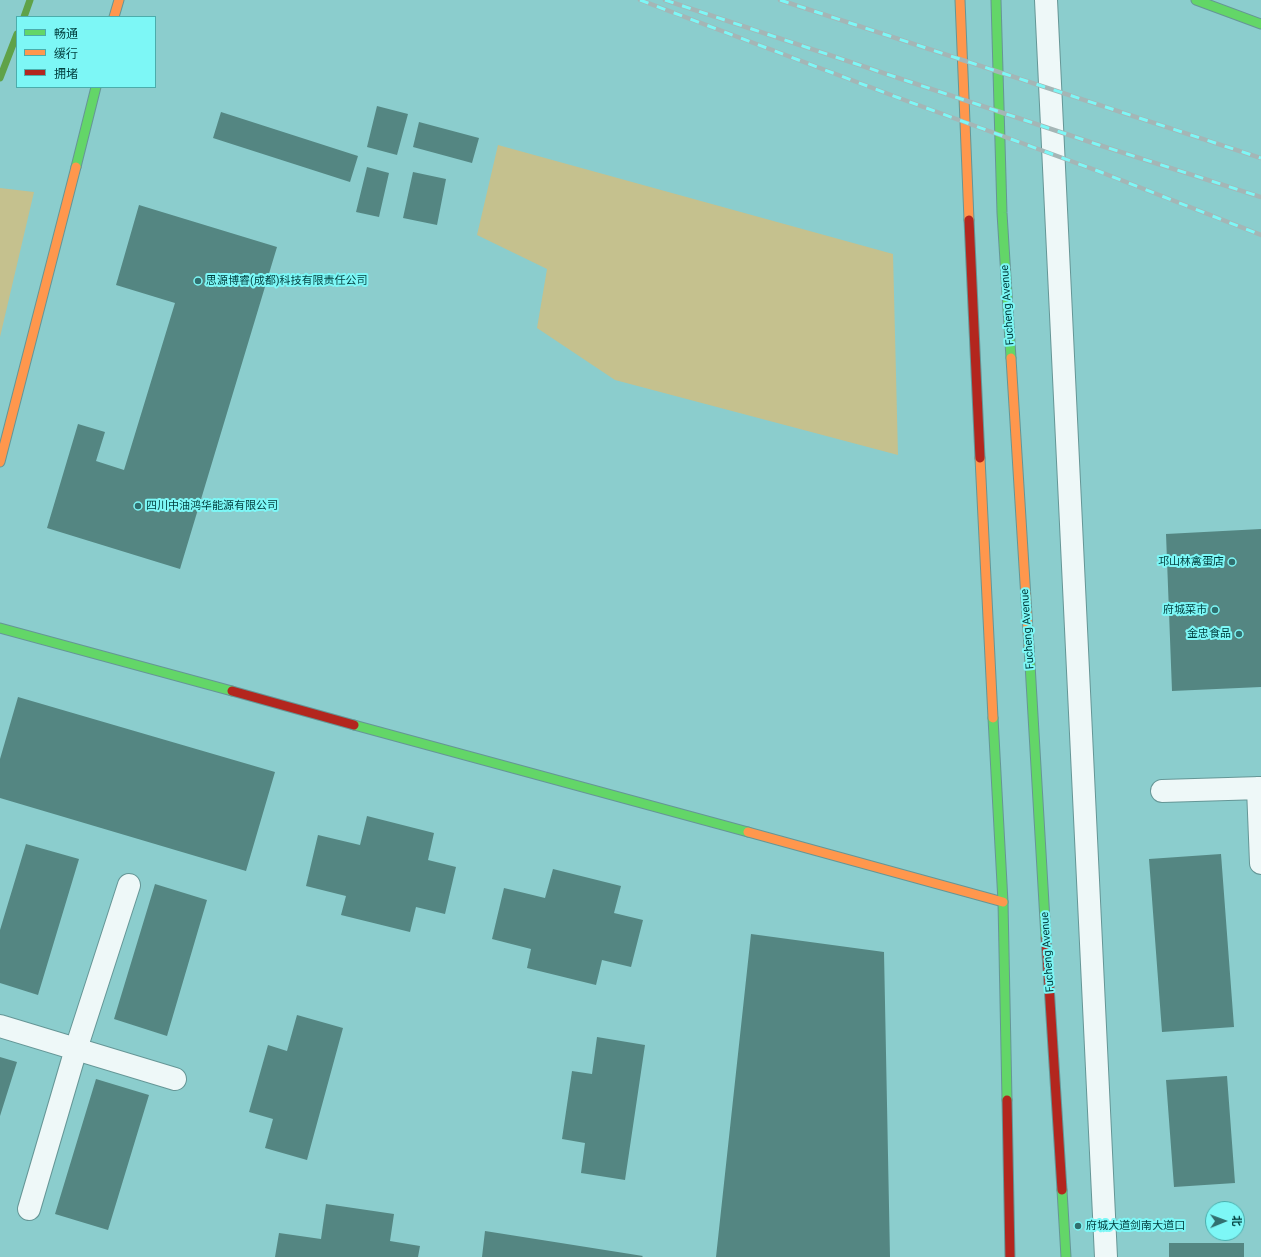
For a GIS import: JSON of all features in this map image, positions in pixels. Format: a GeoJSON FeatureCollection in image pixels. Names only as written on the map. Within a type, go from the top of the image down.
{"type":"FeatureCollection","features":[{"type":"Feature","properties":{"kind":"main road"},"geometry":{"type":"LineString","coordinates":[[114,16],[119,0]]}},
{"type":"Feature","properties":{"kind":"main road"},"geometry":{"type":"LineString","coordinates":[[960,0],[982,526],[1003,902],[1010,1257]]}},
{"type":"Feature","properties":{"kind":"main road","name":"Fucheng Avenue"},"geometry":{"type":"LineString","coordinates":[[996,0],[1002,213],[1066,1257]]}},
{"type":"Feature","properties":{"kind":"main road"},"geometry":{"type":"LineString","coordinates":[[1196,0],[1261,24]]}},
{"type":"Feature","properties":{"kind":"main road"},"geometry":{"type":"LineString","coordinates":[[0,462],[96,88]]}},
{"type":"Feature","properties":{"kind":"main road"},"geometry":{"type":"LineString","coordinates":[[0,628],[1003,902]]}},
{"type":"Feature","properties":{"kind":"street"},"geometry":{"type":"LineString","coordinates":[[1046,0],[1106,1257]]}},
{"type":"Feature","properties":{"kind":"street"},"geometry":{"type":"LineString","coordinates":[[1162,791],[1259,788],[1261,863]]}},
{"type":"Feature","properties":{"kind":"street"},"geometry":{"type":"LineString","coordinates":[[29,1209],[76,1049],[129,885]]}},
{"type":"Feature","properties":{"kind":"street"},"geometry":{"type":"LineString","coordinates":[[0,1026],[175,1078]]}},
{"type":"Feature","properties":{"kind":"shaded area"},"geometry":{"type":"Polygon","coordinates":[[[498,145],[893,254],[898,455],[615,380],[537,328],[547,269],[477,235],[498,145]]]}},
{"type":"Feature","properties":{"kind":"shaded area"},"geometry":{"type":"Polygon","coordinates":[[[0,188],[34,192],[0,337],[0,188]]]}},
{"type":"Feature","properties":{"kind":"building"},"geometry":{"type":"Polygon","coordinates":[[[377,106],[408,114],[397,155],[367,147],[377,106]]]}},
{"type":"Feature","properties":{"kind":"building"},"geometry":{"type":"Polygon","coordinates":[[[221,112],[358,156],[350,182],[213,138],[221,112]]]}},
{"type":"Feature","properties":{"kind":"building"},"geometry":{"type":"Polygon","coordinates":[[[419,122],[479,138],[472,163],[413,147],[419,122]]]}},
{"type":"Feature","properties":{"kind":"building"},"geometry":{"type":"Polygon","coordinates":[[[367,167],[389,173],[379,217],[356,212],[367,167]]]}},
{"type":"Feature","properties":{"kind":"building"},"geometry":{"type":"Polygon","coordinates":[[[413,172],[446,179],[437,225],[403,218],[413,172]]]}},
{"type":"Feature","properties":{"kind":"building"},"geometry":{"type":"Polygon","coordinates":[[[139,205],[277,247],[180,569],[47,528],[78,424],[105,432],[96,461],[124,470],[175,303],[116,285],[139,205]]]}},
{"type":"Feature","properties":{"kind":"building","name":"府城菜市"},"geometry":{"type":"Polygon","coordinates":[[[1261,529],[1261,687],[1172,691],[1166,534],[1261,529]]]}},
{"type":"Feature","properties":{"kind":"building"},"geometry":{"type":"Polygon","coordinates":[[[18,697],[275,772],[246,871],[0,798],[0,759],[18,697]]]}},
{"type":"Feature","properties":{"kind":"building"},"geometry":{"type":"Polygon","coordinates":[[[367,816],[434,833],[428,860],[456,867],[445,914],[416,907],[410,932],[341,915],[346,896],[306,886],[318,835],[360,845],[367,816]]]}},
{"type":"Feature","properties":{"kind":"building"},"geometry":{"type":"Polygon","coordinates":[[[26,844],[79,859],[38,995],[0,983],[0,930],[26,844]]]}},
{"type":"Feature","properties":{"kind":"building"},"geometry":{"type":"Polygon","coordinates":[[[1221,854],[1234,1027],[1162,1032],[1149,859],[1221,854]]]}},
{"type":"Feature","properties":{"kind":"building"},"geometry":{"type":"Polygon","coordinates":[[[553,869],[621,886],[614,913],[643,920],[631,967],[602,960],[596,985],[527,968],[531,949],[492,939],[504,888],[545,898],[553,869]]]}},
{"type":"Feature","properties":{"kind":"building"},"geometry":{"type":"Polygon","coordinates":[[[155,884],[207,900],[167,1036],[114,1019],[155,884]]]}},
{"type":"Feature","properties":{"kind":"building"},"geometry":{"type":"Polygon","coordinates":[[[751,934],[884,952],[890,1257],[716,1257],[751,934]]]}},
{"type":"Feature","properties":{"kind":"building"},"geometry":{"type":"Polygon","coordinates":[[[297,1015],[343,1028],[307,1160],[265,1148],[273,1119],[249,1112],[268,1045],[287,1051],[297,1015]]]}},
{"type":"Feature","properties":{"kind":"building"},"geometry":{"type":"Polygon","coordinates":[[[597,1037],[645,1045],[625,1180],[581,1173],[585,1143],[562,1139],[572,1071],[592,1074],[597,1037]]]}},
{"type":"Feature","properties":{"kind":"building"},"geometry":{"type":"Polygon","coordinates":[[[0,1057],[17,1062],[0,1116],[0,1057]]]}},
{"type":"Feature","properties":{"kind":"building"},"geometry":{"type":"Polygon","coordinates":[[[1227,1076],[1235,1183],[1174,1187],[1166,1080],[1227,1076]]]}},
{"type":"Feature","properties":{"kind":"building"},"geometry":{"type":"Polygon","coordinates":[[[96,1079],[149,1095],[108,1230],[55,1214],[96,1079]]]}},
{"type":"Feature","properties":{"kind":"building"},"geometry":{"type":"Polygon","coordinates":[[[326,1204],[394,1214],[390,1241],[420,1246],[418,1257],[275,1257],[279,1233],[321,1239],[326,1204]]]}},
{"type":"Feature","properties":{"kind":"building"},"geometry":{"type":"Polygon","coordinates":[[[485,1231],[643,1256],[482,1257],[485,1231]]]}},
{"type":"Feature","properties":{"kind":"building"},"geometry":{"type":"Polygon","coordinates":[[[1169,1243],[1244,1243],[1244,1257],[1169,1257],[1169,1243]]]}},
{"type":"Feature","properties":{"kind":"waterway"},"geometry":{"type":"LineString","coordinates":[[24,16],[30,0]]}},
{"type":"Feature","properties":{"kind":"waterway"},"geometry":{"type":"LineString","coordinates":[[0,78],[16,37]]}},
{"type":"Feature","properties":{"kind":"railway"},"geometry":{"type":"LineString","coordinates":[[640,0],[899,98],[1098,171],[1261,235]]}},
{"type":"Feature","properties":{"kind":"railway"},"geometry":{"type":"LineString","coordinates":[[665,0],[1099,145],[1261,197]]}},
{"type":"Feature","properties":{"kind":"railway"},"geometry":{"type":"LineString","coordinates":[[780,0],[1261,158]]}},
{"type":"Feature","properties":{"kind":"traffic: fast"},"geometry":{"type":"LineString","coordinates":[[996,0],[1002,213],[1011,358]]}},
{"type":"Feature","properties":{"kind":"traffic: fast"},"geometry":{"type":"LineString","coordinates":[[1196,0],[1261,24]]}},
{"type":"Feature","properties":{"kind":"traffic: fast"},"geometry":{"type":"LineString","coordinates":[[76,167],[96,88]]}},
{"type":"Feature","properties":{"kind":"traffic: fast"},"geometry":{"type":"LineString","coordinates":[[0,628],[232,691]]}},
{"type":"Feature","properties":{"kind":"traffic: fast"},"geometry":{"type":"LineString","coordinates":[[1029,647],[1046,938]]}},
{"type":"Feature","properties":{"kind":"traffic: fast"},"geometry":{"type":"LineString","coordinates":[[993,718],[1003,902],[1007,1100]]}},
{"type":"Feature","properties":{"kind":"traffic: fast"},"geometry":{"type":"LineString","coordinates":[[354,725],[748,832]]}},
{"type":"Feature","properties":{"kind":"traffic: fast"},"geometry":{"type":"LineString","coordinates":[[1062,1190],[1066,1257]]}},
{"type":"Feature","properties":{"kind":"traffic: slow"},"geometry":{"type":"LineString","coordinates":[[114,16],[119,0]]}},
{"type":"Feature","properties":{"kind":"traffic: slow"},"geometry":{"type":"LineString","coordinates":[[960,0],[969,220]]}},
{"type":"Feature","properties":{"kind":"traffic: slow"},"geometry":{"type":"LineString","coordinates":[[0,462],[76,167]]}},
{"type":"Feature","properties":{"kind":"traffic: slow"},"geometry":{"type":"LineString","coordinates":[[1011,358],[1029,647]]}},
{"type":"Feature","properties":{"kind":"traffic: slow"},"geometry":{"type":"LineString","coordinates":[[980,458],[993,718]]}},
{"type":"Feature","properties":{"kind":"traffic: slow"},"geometry":{"type":"LineString","coordinates":[[748,832],[1003,902]]}},
{"type":"Feature","properties":{"kind":"traffic: jam"},"geometry":{"type":"LineString","coordinates":[[969,220],[980,458]]}},
{"type":"Feature","properties":{"kind":"traffic: jam"},"geometry":{"type":"LineString","coordinates":[[232,691],[354,725]]}},
{"type":"Feature","properties":{"kind":"traffic: jam"},"geometry":{"type":"LineString","coordinates":[[1046,938],[1062,1190]]}},
{"type":"Feature","properties":{"kind":"traffic: jam"},"geometry":{"type":"LineString","coordinates":[[1007,1100],[1010,1257]]}},
{"type":"Feature","properties":{"kind":"place","name":"思源博睿(成都)科技有限责任公司"},"geometry":{"type":"Point","coordinates":[198,281]}},
{"type":"Feature","properties":{"kind":"place","name":"四川中油鸿华能源有限公司"},"geometry":{"type":"Point","coordinates":[138,506]}},
{"type":"Feature","properties":{"kind":"place","name":"邛山林禽蛋店"},"geometry":{"type":"Point","coordinates":[1232,562]}},
{"type":"Feature","properties":{"kind":"place","name":"府城菜市"},"geometry":{"type":"Point","coordinates":[1215,610]}},
{"type":"Feature","properties":{"kind":"place","name":"金忠食品"},"geometry":{"type":"Point","coordinates":[1239,634]}},
{"type":"Feature","properties":{"kind":"place","name":"府城大道剑南大道口"},"geometry":{"type":"Point","coordinates":[1078,1226]}}]}
